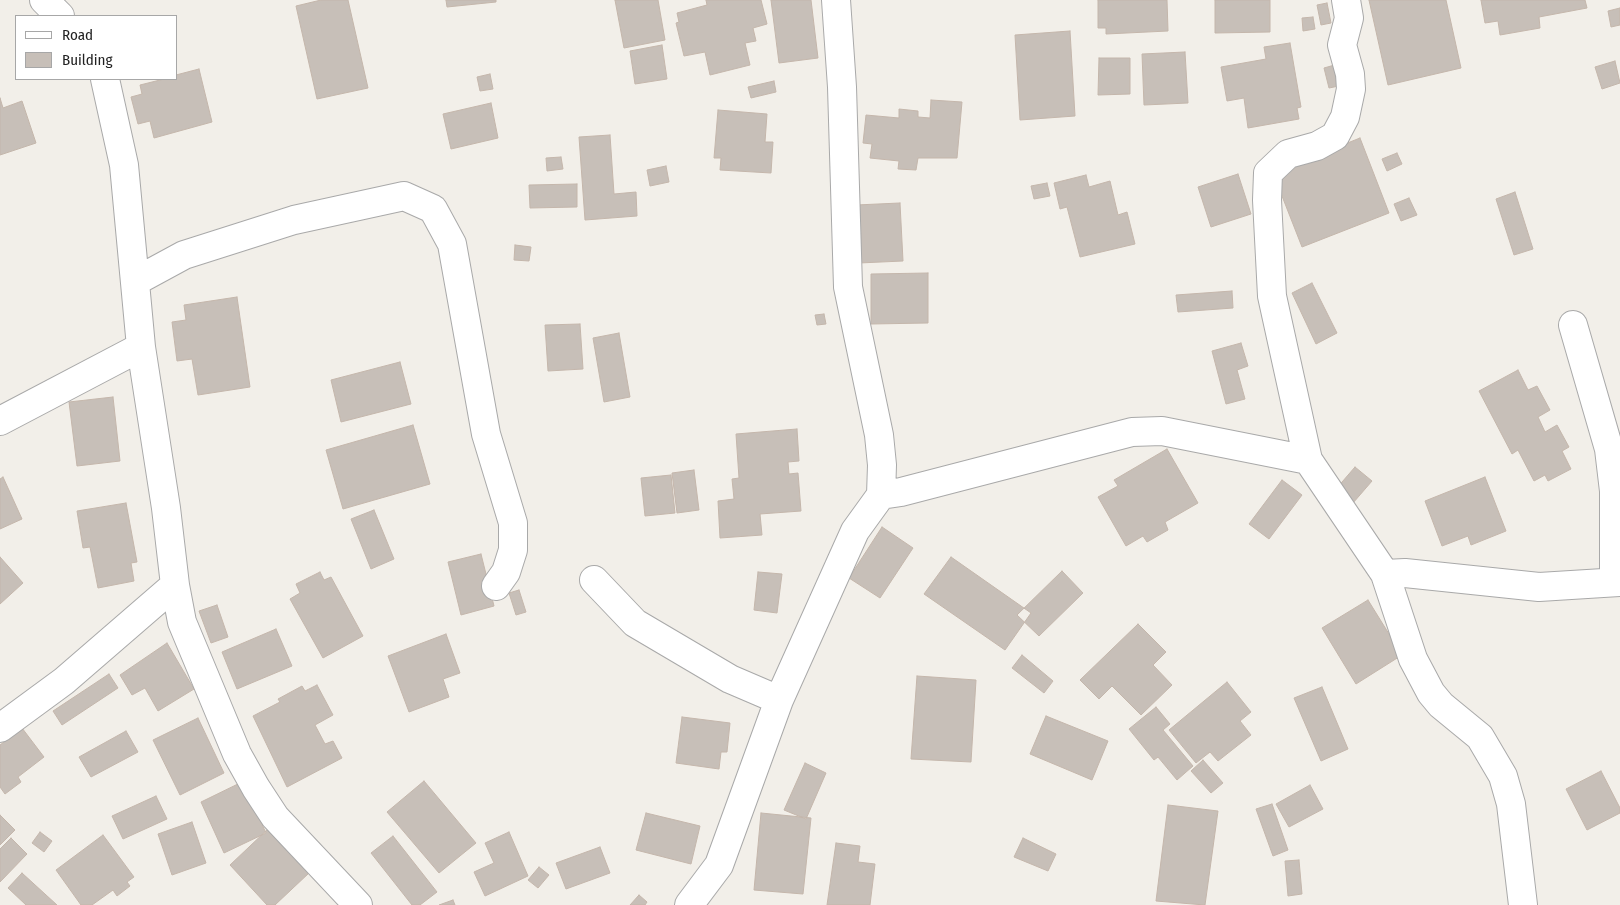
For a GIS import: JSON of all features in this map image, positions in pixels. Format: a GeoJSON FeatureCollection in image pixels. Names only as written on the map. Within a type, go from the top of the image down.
{"type":"FeatureCollection","features":[{"type":"Feature","properties":{"kind":"street"},"geometry":{"type":"LineString","coordinates":[[44,0],[59,15]]}},
{"type":"Feature","properties":{"kind":"street"},"geometry":{"type":"LineString","coordinates":[[689,905],[719,865],[779,700],[855,531],[881,495],[882,465],[879,435],[848,287],[842,87],[836,0]]}},
{"type":"Feature","properties":{"kind":"street"},"geometry":{"type":"LineString","coordinates":[[1346,0],[1349,18],[1342,45],[1350,74],[1351,89],[1345,117],[1335,136],[1317,146],[1288,154],[1268,173],[1272,296],[1308,460],[1385,574],[1413,659],[1431,693],[1441,705],[1480,738],[1503,776],[1511,804],[1523,905]]}},
{"type":"Feature","properties":{"kind":"street"},"geometry":{"type":"LineString","coordinates":[[105,80],[124,165],[142,347],[166,508],[175,585],[182,622],[238,754],[256,788],[275,817],[358,905]]}},
{"type":"Feature","properties":{"kind":"street"},"geometry":{"type":"LineString","coordinates":[[136,281],[184,255],[294,220],[404,196],[434,209],[452,244],[486,434],[512,523],[513,550],[506,572],[496,586]]}},
{"type":"Feature","properties":{"kind":"street"},"geometry":{"type":"LineString","coordinates":[[1385,574],[1405,573],[1539,587],[1617,582],[1614,491],[1609,449],[1573,325]]}},
{"type":"Feature","properties":{"kind":"street"},"geometry":{"type":"LineString","coordinates":[[0,421],[142,347]]}},
{"type":"Feature","properties":{"kind":"street"},"geometry":{"type":"LineString","coordinates":[[881,495],[901,492],[1132,432],[1162,431],[1308,460]]}},
{"type":"Feature","properties":{"kind":"street"},"geometry":{"type":"LineString","coordinates":[[594,580],[635,623],[730,679],[779,700]]}},
{"type":"Feature","properties":{"kind":"street"},"geometry":{"type":"LineString","coordinates":[[0,728],[64,681],[175,585]]}},
{"type":"Feature","properties":{"kind":"building"},"geometry":{"type":"Polygon","coordinates":[[[321,0],[348,0],[368,88],[317,99],[296,6],[321,0]]]}},
{"type":"Feature","properties":{"kind":"building"},"geometry":{"type":"Polygon","coordinates":[[[446,0],[496,0],[496,2],[447,7],[446,0]]]}},
{"type":"Feature","properties":{"kind":"building"},"geometry":{"type":"Polygon","coordinates":[[[615,0],[658,0],[665,40],[624,48],[615,0]]]}},
{"type":"Feature","properties":{"kind":"building"},"geometry":{"type":"Polygon","coordinates":[[[706,0],[761,0],[767,24],[753,28],[756,41],[745,43],[750,65],[710,75],[705,52],[684,56],[676,23],[679,22],[677,13],[707,5],[706,0]]]}},
{"type":"Feature","properties":{"kind":"building"},"geometry":{"type":"Polygon","coordinates":[[[771,0],[811,0],[818,58],[779,63],[771,0]]]}},
{"type":"Feature","properties":{"kind":"building"},"geometry":{"type":"Polygon","coordinates":[[[1098,0],[1167,0],[1168,31],[1106,34],[1106,28],[1098,28],[1098,0]]]}},
{"type":"Feature","properties":{"kind":"building"},"geometry":{"type":"Polygon","coordinates":[[[1215,0],[1270,0],[1270,32],[1215,33],[1215,0]]]}},
{"type":"Feature","properties":{"kind":"building"},"geometry":{"type":"Polygon","coordinates":[[[1369,0],[1446,0],[1461,68],[1388,85],[1369,0]]]}},
{"type":"Feature","properties":{"kind":"building"},"geometry":{"type":"Polygon","coordinates":[[[1481,0],[1585,0],[1587,8],[1539,17],[1540,28],[1500,35],[1498,21],[1485,23],[1481,0]]]}},
{"type":"Feature","properties":{"kind":"building"},"geometry":{"type":"Polygon","coordinates":[[[1327,3],[1331,23],[1321,25],[1317,5],[1327,3]]]}},
{"type":"Feature","properties":{"kind":"building"},"geometry":{"type":"Polygon","coordinates":[[[1620,8],[1620,25],[1611,27],[1608,11],[1620,8]]]}},
{"type":"Feature","properties":{"kind":"building"},"geometry":{"type":"Polygon","coordinates":[[[1313,17],[1315,29],[1303,31],[1302,18],[1313,17]]]}},
{"type":"Feature","properties":{"kind":"building"},"geometry":{"type":"Polygon","coordinates":[[[1070,31],[1075,116],[1020,120],[1015,35],[1070,31]]]}},
{"type":"Feature","properties":{"kind":"building"},"geometry":{"type":"Polygon","coordinates":[[[1290,43],[1301,107],[1297,108],[1299,119],[1248,128],[1244,98],[1227,101],[1221,67],[1266,59],[1264,47],[1290,43]]]}},
{"type":"Feature","properties":{"kind":"building"},"geometry":{"type":"Polygon","coordinates":[[[662,45],[667,79],[635,84],[630,51],[662,45]]]}},
{"type":"Feature","properties":{"kind":"building"},"geometry":{"type":"Polygon","coordinates":[[[1185,52],[1188,103],[1144,105],[1142,54],[1185,52]]]}},
{"type":"Feature","properties":{"kind":"building"},"geometry":{"type":"Polygon","coordinates":[[[1099,58],[1130,58],[1130,94],[1098,95],[1099,58]]]}},
{"type":"Feature","properties":{"kind":"building"},"geometry":{"type":"Polygon","coordinates":[[[1615,61],[1620,83],[1602,89],[1595,67],[1615,61]]]}},
{"type":"Feature","properties":{"kind":"building"},"geometry":{"type":"Polygon","coordinates":[[[1338,64],[1344,85],[1329,88],[1324,68],[1338,64]]]}},
{"type":"Feature","properties":{"kind":"building"},"geometry":{"type":"Polygon","coordinates":[[[199,69],[212,122],[154,138],[150,121],[138,124],[131,97],[142,94],[140,85],[160,80],[178,80],[178,74],[199,69]]]}},
{"type":"Feature","properties":{"kind":"building"},"geometry":{"type":"Polygon","coordinates":[[[490,74],[493,89],[480,91],[477,77],[490,74]]]}},
{"type":"Feature","properties":{"kind":"building"},"geometry":{"type":"Polygon","coordinates":[[[774,81],[776,92],[751,98],[748,87],[774,81]]]}},
{"type":"Feature","properties":{"kind":"building"},"geometry":{"type":"Polygon","coordinates":[[[0,98],[3,108],[22,101],[36,143],[0,155],[0,98]]]}},
{"type":"Feature","properties":{"kind":"building"},"geometry":{"type":"Polygon","coordinates":[[[931,100],[962,102],[957,158],[918,158],[916,170],[898,169],[899,161],[870,158],[872,144],[863,143],[866,115],[899,118],[899,109],[918,111],[918,117],[930,118],[931,100]]]}},
{"type":"Feature","properties":{"kind":"building"},"geometry":{"type":"Polygon","coordinates":[[[491,103],[498,138],[451,149],[443,114],[491,103]]]}},
{"type":"Feature","properties":{"kind":"building"},"geometry":{"type":"Polygon","coordinates":[[[718,110],[767,114],[765,142],[773,142],[771,173],[720,170],[721,158],[714,158],[718,110]]]}},
{"type":"Feature","properties":{"kind":"building"},"geometry":{"type":"Polygon","coordinates":[[[610,135],[614,194],[636,192],[637,216],[585,220],[579,137],[610,135]]]}},
{"type":"Feature","properties":{"kind":"building"},"geometry":{"type":"Polygon","coordinates":[[[1360,138],[1389,213],[1302,247],[1273,173],[1360,138]]]}},
{"type":"Feature","properties":{"kind":"building"},"geometry":{"type":"Polygon","coordinates":[[[1397,153],[1402,164],[1387,171],[1382,159],[1397,153]]]}},
{"type":"Feature","properties":{"kind":"building"},"geometry":{"type":"Polygon","coordinates":[[[561,157],[563,169],[547,171],[546,158],[561,157]]]}},
{"type":"Feature","properties":{"kind":"building"},"geometry":{"type":"Polygon","coordinates":[[[666,166],[669,182],[650,186],[647,170],[666,166]]]}},
{"type":"Feature","properties":{"kind":"building"},"geometry":{"type":"Polygon","coordinates":[[[1238,174],[1251,214],[1211,227],[1198,187],[1238,174]]]}},
{"type":"Feature","properties":{"kind":"building"},"geometry":{"type":"Polygon","coordinates":[[[1086,175],[1089,187],[1110,181],[1118,215],[1127,212],[1135,244],[1080,257],[1067,207],[1060,209],[1054,183],[1086,175]]]}},
{"type":"Feature","properties":{"kind":"building"},"geometry":{"type":"Polygon","coordinates":[[[1047,183],[1050,196],[1034,199],[1031,186],[1047,183]]]}},
{"type":"Feature","properties":{"kind":"building"},"geometry":{"type":"Polygon","coordinates":[[[577,184],[577,207],[530,208],[529,185],[577,184]]]}},
{"type":"Feature","properties":{"kind":"building"},"geometry":{"type":"Polygon","coordinates":[[[1515,192],[1533,249],[1514,255],[1496,199],[1515,192]]]}},
{"type":"Feature","properties":{"kind":"building"},"geometry":{"type":"Polygon","coordinates":[[[1409,198],[1417,215],[1401,221],[1394,204],[1409,198]]]}},
{"type":"Feature","properties":{"kind":"building"},"geometry":{"type":"Polygon","coordinates":[[[900,203],[903,261],[859,263],[856,205],[900,203]]]}},
{"type":"Feature","properties":{"kind":"building"},"geometry":{"type":"Polygon","coordinates":[[[515,245],[531,247],[529,261],[514,260],[515,245]]]}},
{"type":"Feature","properties":{"kind":"building"},"geometry":{"type":"Polygon","coordinates":[[[928,273],[928,323],[871,324],[871,274],[928,273]]]}},
{"type":"Feature","properties":{"kind":"building"},"geometry":{"type":"Polygon","coordinates":[[[1312,283],[1337,333],[1316,344],[1292,293],[1312,283]]]}},
{"type":"Feature","properties":{"kind":"building"},"geometry":{"type":"Polygon","coordinates":[[[1232,291],[1233,308],[1178,312],[1176,295],[1232,291]]]}},
{"type":"Feature","properties":{"kind":"building"},"geometry":{"type":"Polygon","coordinates":[[[237,297],[250,387],[198,395],[192,359],[177,361],[172,322],[186,320],[184,305],[237,297]]]}},
{"type":"Feature","properties":{"kind":"building"},"geometry":{"type":"Polygon","coordinates":[[[824,314],[826,324],[817,325],[815,315],[824,314]]]}},
{"type":"Feature","properties":{"kind":"building"},"geometry":{"type":"Polygon","coordinates":[[[580,324],[583,369],[548,371],[545,325],[580,324]]]}},
{"type":"Feature","properties":{"kind":"building"},"geometry":{"type":"Polygon","coordinates":[[[619,333],[630,397],[604,402],[593,338],[619,333]]]}},
{"type":"Feature","properties":{"kind":"building"},"geometry":{"type":"Polygon","coordinates":[[[1241,343],[1248,366],[1237,370],[1245,399],[1226,404],[1212,351],[1241,343]]]}},
{"type":"Feature","properties":{"kind":"building"},"geometry":{"type":"Polygon","coordinates":[[[400,362],[411,404],[341,422],[331,380],[400,362]]]}},
{"type":"Feature","properties":{"kind":"building"},"geometry":{"type":"Polygon","coordinates":[[[1518,370],[1528,390],[1537,386],[1550,410],[1538,417],[1545,432],[1557,425],[1569,447],[1562,451],[1571,469],[1548,481],[1545,475],[1534,481],[1518,450],[1512,454],[1479,391],[1518,370]]]}},
{"type":"Feature","properties":{"kind":"building"},"geometry":{"type":"Polygon","coordinates":[[[113,397],[120,461],[77,466],[69,402],[113,397]]]}},
{"type":"Feature","properties":{"kind":"building"},"geometry":{"type":"Polygon","coordinates":[[[413,425],[430,484],[343,509],[326,450],[413,425]]]}},
{"type":"Feature","properties":{"kind":"building"},"geometry":{"type":"Polygon","coordinates":[[[797,429],[799,461],[788,462],[789,474],[798,473],[801,511],[760,514],[762,535],[720,538],[718,501],[734,499],[732,479],[739,478],[736,434],[797,429]]]}},
{"type":"Feature","properties":{"kind":"building"},"geometry":{"type":"Polygon","coordinates":[[[1167,449],[1198,503],[1165,522],[1168,530],[1147,542],[1143,536],[1126,546],[1098,497],[1118,486],[1114,480],[1167,449]]]}},
{"type":"Feature","properties":{"kind":"building"},"geometry":{"type":"Polygon","coordinates":[[[1355,467],[1372,481],[1353,503],[1336,489],[1355,467]]]}},
{"type":"Feature","properties":{"kind":"building"},"geometry":{"type":"Polygon","coordinates":[[[694,470],[699,510],[677,513],[672,473],[694,470]]]}},
{"type":"Feature","properties":{"kind":"building"},"geometry":{"type":"Polygon","coordinates":[[[671,475],[675,513],[645,516],[641,478],[671,475]]]}},
{"type":"Feature","properties":{"kind":"building"},"geometry":{"type":"Polygon","coordinates":[[[3,477],[22,519],[0,529],[0,479],[3,477]]]}},
{"type":"Feature","properties":{"kind":"building"},"geometry":{"type":"Polygon","coordinates":[[[1485,477],[1506,531],[1471,545],[1468,536],[1442,546],[1425,501],[1485,477]]]}},
{"type":"Feature","properties":{"kind":"building"},"geometry":{"type":"Polygon","coordinates":[[[1282,480],[1302,495],[1269,539],[1249,524],[1282,480]]]}},
{"type":"Feature","properties":{"kind":"building"},"geometry":{"type":"Polygon","coordinates":[[[126,503],[137,562],[131,563],[134,581],[98,588],[90,547],[83,548],[77,511],[126,503]]]}},
{"type":"Feature","properties":{"kind":"building"},"geometry":{"type":"Polygon","coordinates":[[[374,510],[394,559],[371,569],[351,519],[374,510]]]}},
{"type":"Feature","properties":{"kind":"building"},"geometry":{"type":"Polygon","coordinates":[[[882,527],[913,548],[880,598],[849,578],[882,527]]]}},
{"type":"Feature","properties":{"kind":"building"},"geometry":{"type":"Polygon","coordinates":[[[481,554],[494,606],[461,615],[448,562],[481,554]]]}},
{"type":"Feature","properties":{"kind":"building"},"geometry":{"type":"Polygon","coordinates":[[[0,557],[23,583],[0,604],[0,557]]]}},
{"type":"Feature","properties":{"kind":"building"},"geometry":{"type":"Polygon","coordinates":[[[951,557],[1031,613],[1005,650],[924,594],[951,557]]]}},
{"type":"Feature","properties":{"kind":"building"},"geometry":{"type":"Polygon","coordinates":[[[1062,571],[1083,593],[1039,636],[1017,615],[1062,571]]]}},
{"type":"Feature","properties":{"kind":"building"},"geometry":{"type":"Polygon","coordinates":[[[320,572],[324,580],[331,577],[363,636],[323,658],[290,599],[300,593],[296,584],[320,572]]]}},
{"type":"Feature","properties":{"kind":"building"},"geometry":{"type":"Polygon","coordinates":[[[758,572],[782,574],[777,613],[754,610],[758,572]]]}},
{"type":"Feature","properties":{"kind":"building"},"geometry":{"type":"Polygon","coordinates":[[[519,590],[526,612],[516,615],[509,593],[519,590]]]}},
{"type":"Feature","properties":{"kind":"building"},"geometry":{"type":"Polygon","coordinates":[[[1368,600],[1402,655],[1356,684],[1322,628],[1368,600]]]}},
{"type":"Feature","properties":{"kind":"building"},"geometry":{"type":"Polygon","coordinates":[[[217,605],[228,637],[211,643],[199,611],[217,605]]]}},
{"type":"Feature","properties":{"kind":"building"},"geometry":{"type":"Polygon","coordinates":[[[1138,624],[1166,652],[1153,665],[1172,685],[1141,715],[1112,686],[1099,699],[1080,680],[1138,624]]]}},
{"type":"Feature","properties":{"kind":"building"},"geometry":{"type":"Polygon","coordinates":[[[276,629],[292,666],[237,689],[222,652],[276,629]]]}},
{"type":"Feature","properties":{"kind":"building"},"geometry":{"type":"Polygon","coordinates":[[[446,634],[460,673],[443,679],[449,697],[409,712],[388,656],[446,634]]]}},
{"type":"Feature","properties":{"kind":"building"},"geometry":{"type":"Polygon","coordinates":[[[167,643],[194,689],[158,711],[145,688],[132,695],[120,675],[167,643]]]}},
{"type":"Feature","properties":{"kind":"building"},"geometry":{"type":"Polygon","coordinates":[[[1022,655],[1053,681],[1044,693],[1012,668],[1022,655]]]}},
{"type":"Feature","properties":{"kind":"building"},"geometry":{"type":"Polygon","coordinates":[[[109,674],[118,688],[62,725],[53,711],[109,674]]]}},
{"type":"Feature","properties":{"kind":"building"},"geometry":{"type":"Polygon","coordinates":[[[917,676],[976,680],[971,762],[911,759],[917,676]]]}},
{"type":"Feature","properties":{"kind":"building"},"geometry":{"type":"Polygon","coordinates":[[[1227,682],[1251,712],[1240,721],[1251,735],[1218,761],[1210,752],[1196,763],[1169,730],[1227,682]]]}},
{"type":"Feature","properties":{"kind":"building"},"geometry":{"type":"Polygon","coordinates":[[[317,685],[333,715],[315,725],[325,744],[333,741],[342,758],[287,787],[253,716],[280,702],[278,699],[302,686],[305,691],[317,685]]]}},
{"type":"Feature","properties":{"kind":"building"},"geometry":{"type":"Polygon","coordinates":[[[1322,687],[1348,749],[1321,761],[1294,698],[1322,687]]]}},
{"type":"Feature","properties":{"kind":"building"},"geometry":{"type":"Polygon","coordinates":[[[1156,707],[1170,724],[1163,730],[1193,766],[1177,780],[1158,757],[1154,760],[1129,729],[1156,707]]]}},
{"type":"Feature","properties":{"kind":"building"},"geometry":{"type":"Polygon","coordinates":[[[1046,716],[1108,741],[1092,780],[1030,754],[1046,716]]]}},
{"type":"Feature","properties":{"kind":"building"},"geometry":{"type":"Polygon","coordinates":[[[682,717],[730,723],[727,752],[721,752],[719,769],[676,763],[682,717]]]}},
{"type":"Feature","properties":{"kind":"building"},"geometry":{"type":"Polygon","coordinates":[[[198,718],[224,773],[180,795],[153,740],[198,718]]]}},
{"type":"Feature","properties":{"kind":"building"},"geometry":{"type":"Polygon","coordinates":[[[22,728],[44,757],[18,777],[21,782],[5,794],[0,787],[0,745],[22,728]]]}},
{"type":"Feature","properties":{"kind":"building"},"geometry":{"type":"Polygon","coordinates":[[[126,731],[138,752],[91,777],[79,757],[126,731]]]}},
{"type":"Feature","properties":{"kind":"building"},"geometry":{"type":"Polygon","coordinates":[[[1203,760],[1223,783],[1211,793],[1191,771],[1203,760]]]}},
{"type":"Feature","properties":{"kind":"building"},"geometry":{"type":"Polygon","coordinates":[[[805,763],[826,773],[806,819],[784,810],[805,763]]]}},
{"type":"Feature","properties":{"kind":"building"},"geometry":{"type":"Polygon","coordinates":[[[1601,771],[1620,808],[1620,813],[1587,830],[1566,789],[1601,771]]]}},
{"type":"Feature","properties":{"kind":"building"},"geometry":{"type":"Polygon","coordinates":[[[424,781],[476,843],[439,873],[387,812],[424,781]]]}},
{"type":"Feature","properties":{"kind":"building"},"geometry":{"type":"Polygon","coordinates":[[[242,782],[266,833],[224,853],[201,802],[242,782]]]}},
{"type":"Feature","properties":{"kind":"building"},"geometry":{"type":"Polygon","coordinates":[[[1310,785],[1323,809],[1289,827],[1276,804],[1310,785]]]}},
{"type":"Feature","properties":{"kind":"building"},"geometry":{"type":"Polygon","coordinates":[[[156,796],[167,819],[123,839],[112,816],[156,796]]]}},
{"type":"Feature","properties":{"kind":"building"},"geometry":{"type":"Polygon","coordinates":[[[1272,804],[1288,850],[1273,856],[1256,809],[1272,804]]]}},
{"type":"Feature","properties":{"kind":"building"},"geometry":{"type":"Polygon","coordinates":[[[1168,805],[1218,811],[1205,905],[1156,901],[1168,805]]]}},
{"type":"Feature","properties":{"kind":"building"},"geometry":{"type":"Polygon","coordinates":[[[646,813],[700,826],[691,864],[636,850],[646,813]]]}},
{"type":"Feature","properties":{"kind":"building"},"geometry":{"type":"Polygon","coordinates":[[[761,813],[811,818],[803,894],[754,890],[761,813]]]}},
{"type":"Feature","properties":{"kind":"building"},"geometry":{"type":"Polygon","coordinates":[[[0,815],[15,830],[0,845],[0,815]]]}},
{"type":"Feature","properties":{"kind":"building"},"geometry":{"type":"Polygon","coordinates":[[[192,822],[206,863],[172,875],[158,834],[192,822]]]}},
{"type":"Feature","properties":{"kind":"building"},"geometry":{"type":"Polygon","coordinates":[[[268,829],[309,873],[275,905],[267,905],[230,865],[268,829]]]}},
{"type":"Feature","properties":{"kind":"building"},"geometry":{"type":"Polygon","coordinates":[[[40,832],[52,841],[44,852],[32,843],[40,832]]]}},
{"type":"Feature","properties":{"kind":"building"},"geometry":{"type":"Polygon","coordinates":[[[509,832],[528,876],[485,896],[474,872],[494,863],[485,843],[509,832]]]}},
{"type":"Feature","properties":{"kind":"building"},"geometry":{"type":"Polygon","coordinates":[[[103,835],[134,877],[127,882],[130,886],[117,896],[113,890],[92,905],[81,905],[56,870],[103,835]]]}},
{"type":"Feature","properties":{"kind":"building"},"geometry":{"type":"Polygon","coordinates":[[[393,836],[437,892],[420,905],[412,905],[371,853],[393,836]]]}},
{"type":"Feature","properties":{"kind":"building"},"geometry":{"type":"Polygon","coordinates":[[[11,838],[27,854],[0,882],[0,849],[11,838]]]}},
{"type":"Feature","properties":{"kind":"building"},"geometry":{"type":"Polygon","coordinates":[[[1023,838],[1056,854],[1048,871],[1014,857],[1023,838]]]}},
{"type":"Feature","properties":{"kind":"building"},"geometry":{"type":"Polygon","coordinates":[[[836,843],[860,846],[858,862],[875,864],[870,905],[827,905],[836,843]]]}},
{"type":"Feature","properties":{"kind":"building"},"geometry":{"type":"Polygon","coordinates":[[[600,847],[610,873],[566,889],[556,863],[600,847]]]}},
{"type":"Feature","properties":{"kind":"building"},"geometry":{"type":"Polygon","coordinates":[[[1299,860],[1302,894],[1288,896],[1285,861],[1299,860]]]}},
{"type":"Feature","properties":{"kind":"building"},"geometry":{"type":"Polygon","coordinates":[[[539,867],[549,875],[538,888],[528,880],[539,867]]]}},
{"type":"Feature","properties":{"kind":"building"},"geometry":{"type":"Polygon","coordinates":[[[22,873],[57,905],[26,905],[8,888],[22,873]]]}},
{"type":"Feature","properties":{"kind":"building"},"geometry":{"type":"Polygon","coordinates":[[[639,895],[647,902],[645,905],[630,905],[639,895]]]}},
{"type":"Feature","properties":{"kind":"building"},"geometry":{"type":"Polygon","coordinates":[[[453,900],[455,905],[439,905],[453,900]]]}}]}
